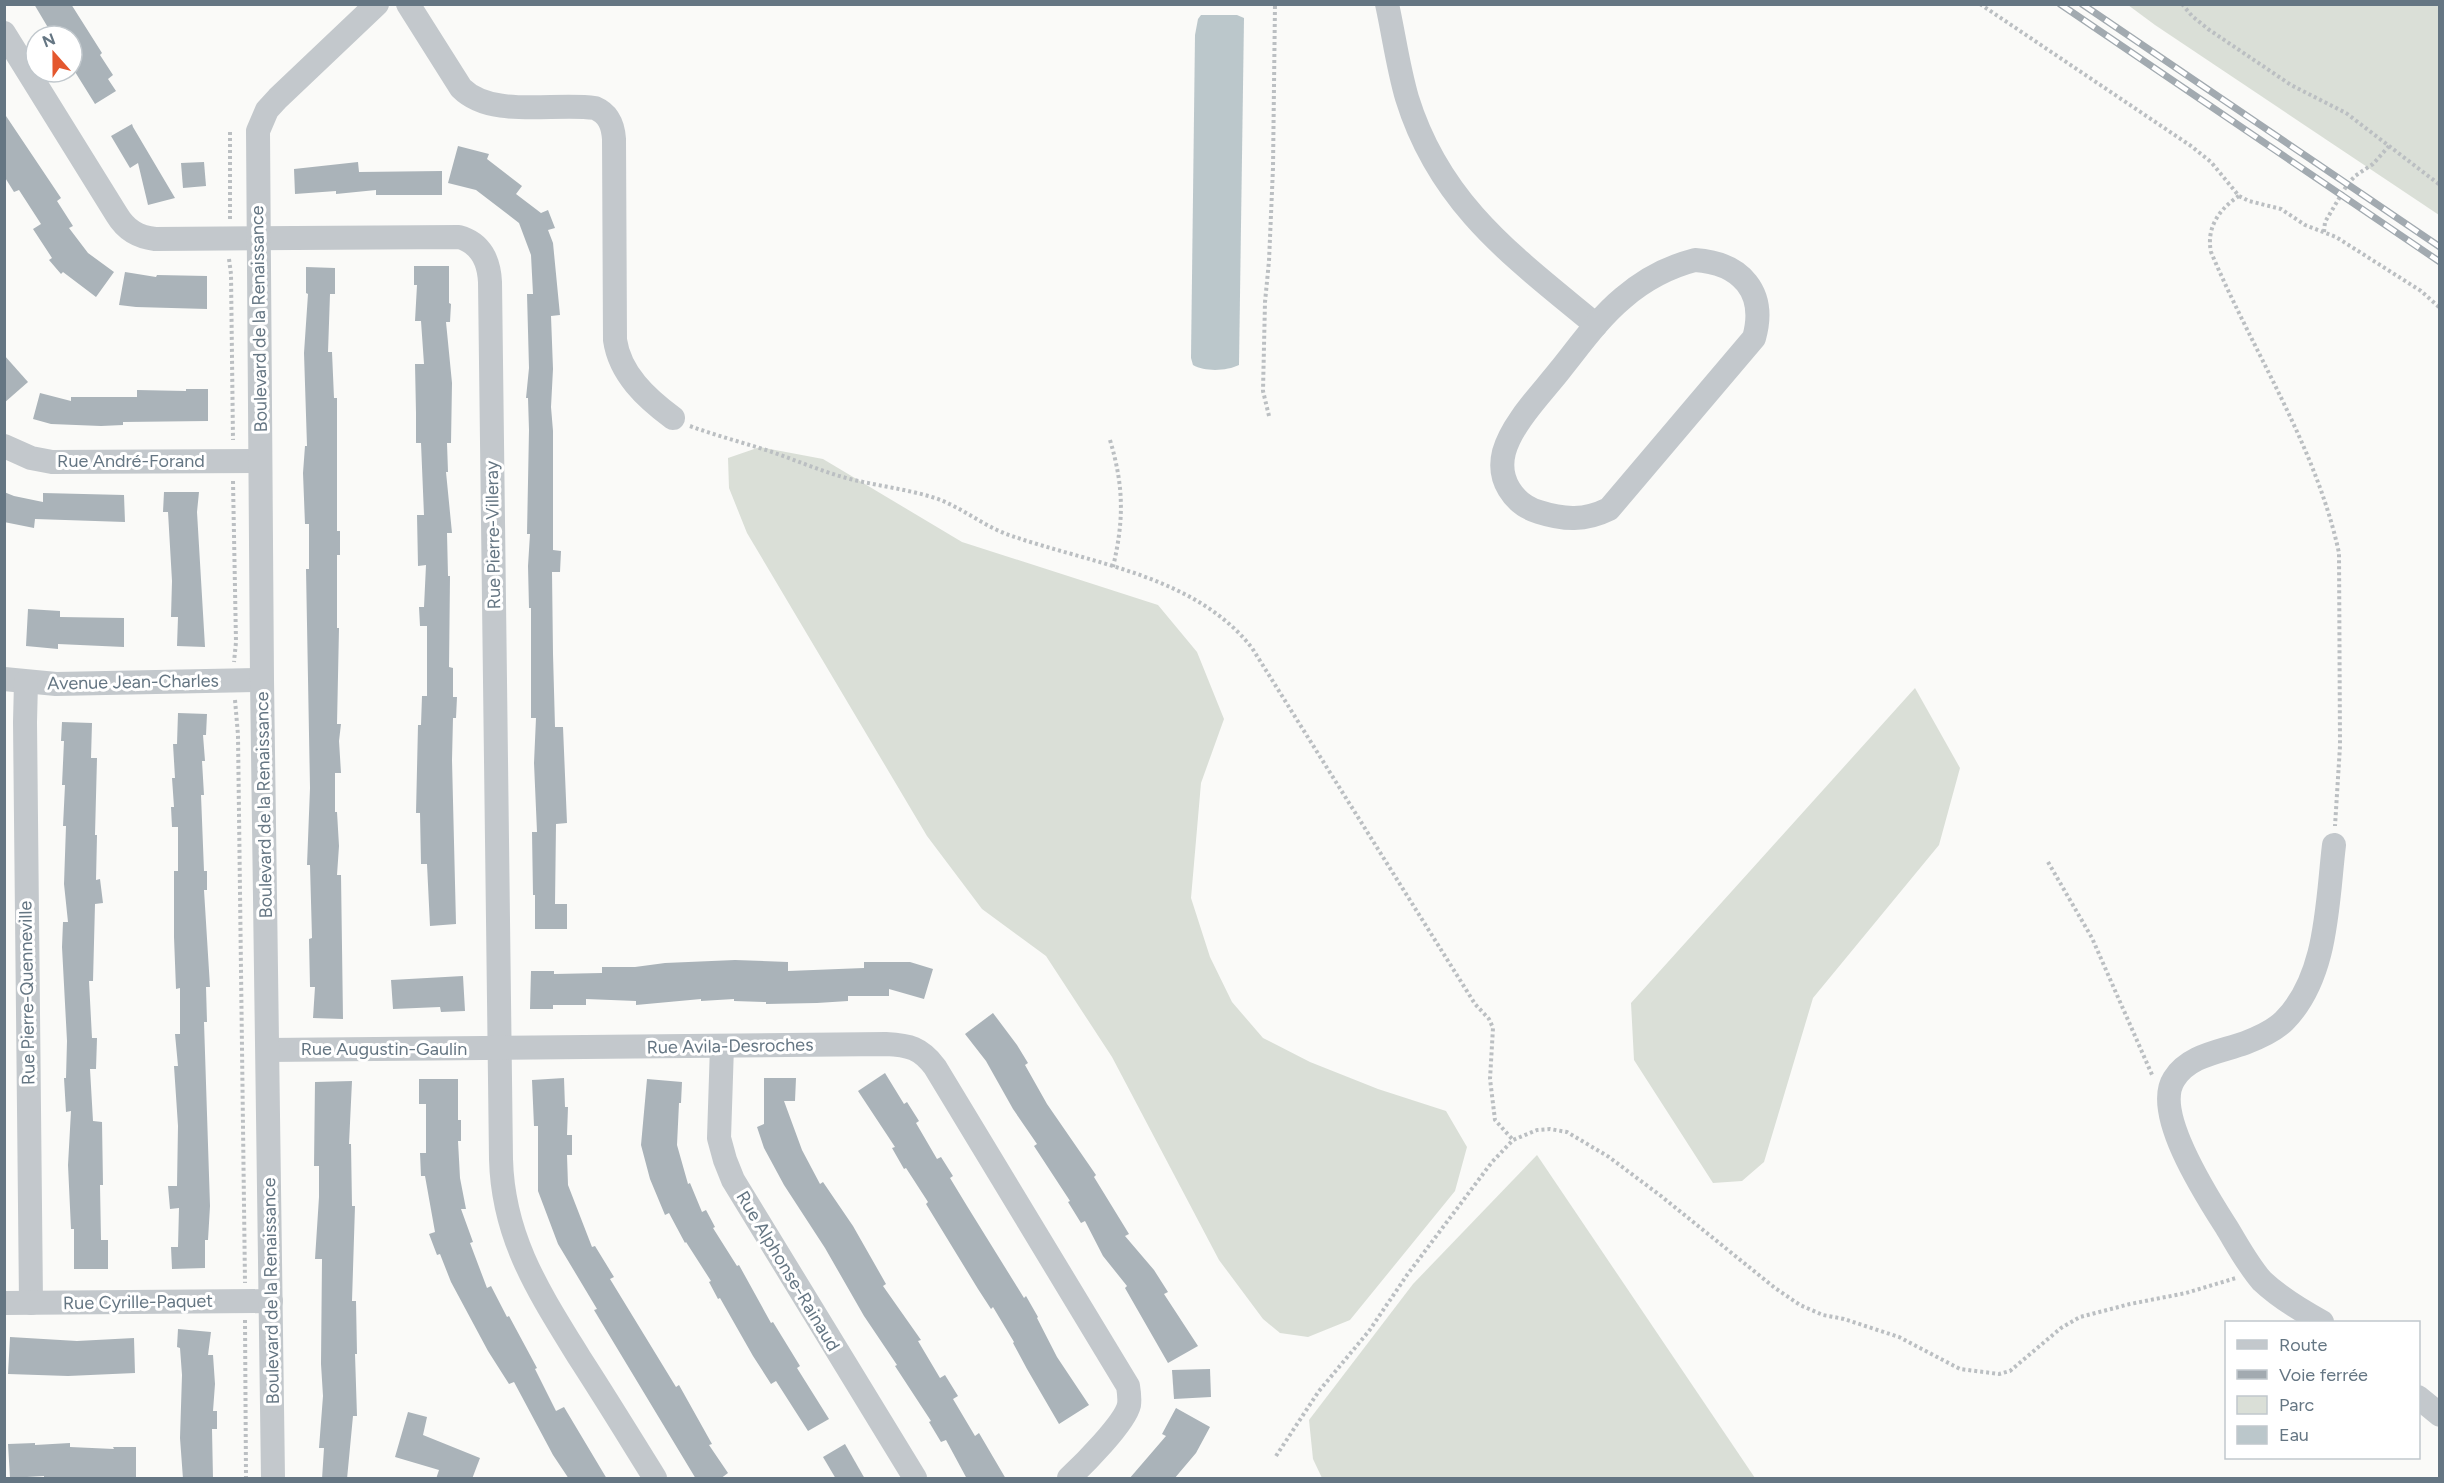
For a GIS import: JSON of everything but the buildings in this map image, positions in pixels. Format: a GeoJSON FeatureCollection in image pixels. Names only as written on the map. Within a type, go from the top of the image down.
{"type":"FeatureCollection","features":[{"type":"Feature","properties":{"kind":"street","name":"Boulevard de la Renaissance"},"geometry":{"type":"LineString","coordinates":[[273,1479],[262,680],[258,131],[267,110],[278,98],[377,4]]}},
{"type":"Feature","properties":{"kind":"street"},"geometry":{"type":"LineString","coordinates":[[408,4],[460,88],[469,96],[495,105],[595,108],[603,111],[609,118],[615,140],[615,340],[617,354],[624,368],[639,387],[655,405],[673,418]]}},
{"type":"Feature","properties":{"kind":"street"},"geometry":{"type":"LineString","coordinates":[[1387,4],[1396,55],[1408,99],[1433,160],[1447,184],[1491,235],[1596,325]]}},
{"type":"Feature","properties":{"kind":"street","name":"Rue Pierre-Villeray"},"geometry":{"type":"LineString","coordinates":[[4,33],[125,226],[142,237],[155,239],[459,237],[478,248],[488,266],[500,1048]]}},
{"type":"Feature","properties":{"kind":"street"},"geometry":{"type":"LineString","coordinates":[[1695,260],[1712,261],[1730,269],[1754,292],[1759,309],[1754,338],[1609,509],[1593,516],[1577,519],[1554,516],[1521,504],[1509,491],[1503,474],[1504,453],[1525,414],[1596,325],[1622,298],[1650,278],[1677,265],[1695,260]]}},
{"type":"Feature","properties":{"kind":"street","name":"Rue André-Forand"},"geometry":{"type":"LineString","coordinates":[[4,446],[31,458],[52,462],[260,461]]}},
{"type":"Feature","properties":{"kind":"street","name":"Avenue Jean-Charles"},"geometry":{"type":"LineString","coordinates":[[15,681],[56,684],[262,680]]}},
{"type":"Feature","properties":{"kind":"street","name":"Rue Pierre-Quenneville"},"geometry":{"type":"LineString","coordinates":[[15,681],[25,733],[31,1303]]}},
{"type":"Feature","properties":{"kind":"street"},"geometry":{"type":"LineString","coordinates":[[2319,1321],[2276,1293],[2252,1269],[2208,1198],[2183,1152],[2173,1126],[2168,1098],[2173,1080],[2192,1061],[2266,1034],[2283,1023],[2297,1005],[2309,982],[2319,954],[2334,845]]}},
{"type":"Feature","properties":{"kind":"street","name":"Rue Avila-Desroches"},"geometry":{"type":"LineString","coordinates":[[500,1048],[902,1044],[915,1048],[930,1060],[1128,1386],[1129,1405],[1125,1413],[1094,1454],[1069,1479]]}},
{"type":"Feature","properties":{"kind":"street","name":"Rue Alphonse-Rainaud"},"geometry":{"type":"LineString","coordinates":[[722,1046],[719,1138],[733,1180],[915,1479]]}},
{"type":"Feature","properties":{"kind":"street"},"geometry":{"type":"LineString","coordinates":[[500,1048],[502,1181],[507,1210],[519,1251],[539,1291],[655,1479]]}},
{"type":"Feature","properties":{"kind":"street","name":"Rue Augustin-Gaulin"},"geometry":{"type":"LineString","coordinates":[[268,1050],[500,1048]]}},
{"type":"Feature","properties":{"kind":"street","name":"Rue Cyrille-Paquet"},"geometry":{"type":"LineString","coordinates":[[4,1303],[271,1301]]}},
{"type":"Feature","properties":{"kind":"street"},"geometry":{"type":"LineString","coordinates":[[2420,1398],[2439,1415]]}},
{"type":"Feature","properties":{"kind":"path"},"geometry":{"type":"LineString","coordinates":[[1269,416],[1263,391],[1265,302],[1273,168],[1275,4]]}},
{"type":"Feature","properties":{"kind":"path"},"geometry":{"type":"LineString","coordinates":[[1980,4],[2191,146],[2211,162],[2239,196],[2249,201],[2281,209],[2305,225],[2336,237],[2421,291],[2439,308]]}},
{"type":"Feature","properties":{"kind":"path"},"geometry":{"type":"LineString","coordinates":[[2182,4],[2208,29],[2291,85],[2346,112],[2439,185]]}},
{"type":"Feature","properties":{"kind":"path","name":"Boulevard de la Renaissance"},"geometry":{"type":"LineString","coordinates":[[230,130],[230,215]]}},
{"type":"Feature","properties":{"kind":"path"},"geometry":{"type":"LineString","coordinates":[[2324,232],[2325,222],[2340,194],[2355,176],[2373,164],[2389,146]]}},
{"type":"Feature","properties":{"kind":"path"},"geometry":{"type":"LineString","coordinates":[[2239,196],[2228,203],[2211,226],[2208,239],[2211,252],[2300,439],[2333,525],[2339,553],[2340,746],[2334,845]]}},
{"type":"Feature","properties":{"kind":"path","name":"Boulevard de la Renaissance"},"geometry":{"type":"LineString","coordinates":[[229,261],[233,437]]}},
{"type":"Feature","properties":{"kind":"path"},"geometry":{"type":"LineString","coordinates":[[673,418],[696,429],[826,472],[936,498],[1009,536],[1113,567],[1194,599],[1222,617],[1252,648],[1475,1004],[1490,1019],[1494,1038],[1490,1079],[1493,1112],[1495,1120],[1513,1140]]}},
{"type":"Feature","properties":{"kind":"path"},"geometry":{"type":"LineString","coordinates":[[1110,440],[1119,470],[1122,496],[1121,533],[1113,567]]}},
{"type":"Feature","properties":{"kind":"path"},"geometry":{"type":"LineString","coordinates":[[233,484],[236,642],[234,655]]}},
{"type":"Feature","properties":{"kind":"path","name":"Boulevard de la Renaissance"},"geometry":{"type":"LineString","coordinates":[[235,706],[238,735],[245,1275]]}},
{"type":"Feature","properties":{"kind":"path"},"geometry":{"type":"LineString","coordinates":[[2048,862],[2092,938],[2153,1079],[2168,1098]]}},
{"type":"Feature","properties":{"kind":"path"},"geometry":{"type":"LineString","coordinates":[[1276,1456],[1319,1391],[1369,1331],[1492,1162],[1513,1140],[1537,1130],[1550,1129],[1567,1132],[1586,1142],[1661,1196],[1775,1288],[1800,1305],[1823,1315],[1844,1319],[1899,1337],[1960,1369],[1982,1374],[2000,1374],[2010,1371],[2061,1328],[2080,1317],[2186,1293],[2235,1278],[2252,1269]]}},
{"type":"Feature","properties":{"kind":"path","name":"Boulevard de la Renaissance"},"geometry":{"type":"LineString","coordinates":[[245,1325],[246,1479]]}},
{"type":"Feature","properties":{"kind":"green space"},"geometry":{"type":"Polygon","coordinates":[[[2128,5],[2439,5],[2439,215],[2155,25],[2128,5]]]}},
{"type":"Feature","properties":{"kind":"green space"},"geometry":{"type":"Polygon","coordinates":[[[760,447],[823,459],[962,542],[1158,605],[1197,652],[1224,719],[1201,783],[1191,898],[1210,957],[1232,1002],[1263,1038],[1310,1062],[1378,1089],[1446,1111],[1467,1147],[1455,1191],[1350,1320],[1308,1337],[1280,1333],[1263,1319],[1219,1260],[1112,1057],[1046,956],[982,909],[927,836],[747,533],[729,488],[728,458],[760,447]]]}},
{"type":"Feature","properties":{"kind":"green space"},"geometry":{"type":"Polygon","coordinates":[[[1915,688],[1960,768],[1939,845],[1813,998],[1764,1162],[1742,1181],[1713,1183],[1634,1060],[1631,1003],[1915,688]]]}},
{"type":"Feature","properties":{"kind":"green space"},"geometry":{"type":"Polygon","coordinates":[[[1537,1155],[1755,1478],[1322,1478],[1313,1459],[1309,1420],[1413,1284],[1537,1155]]]}},
{"type":"Feature","properties":{"kind":"water"},"geometry":{"type":"Polygon","coordinates":[[[1201,15],[1237,15],[1244,18],[1239,365],[1216,370],[1193,365],[1191,358],[1195,35],[1201,15]]]}},
{"type":"Feature","properties":{"kind":"railway"},"geometry":{"type":"LineString","coordinates":[[2060,4],[2440,262]]}},
{"type":"Feature","properties":{"kind":"railway"},"geometry":{"type":"LineString","coordinates":[[2082,4],[2440,247]]}}]}
